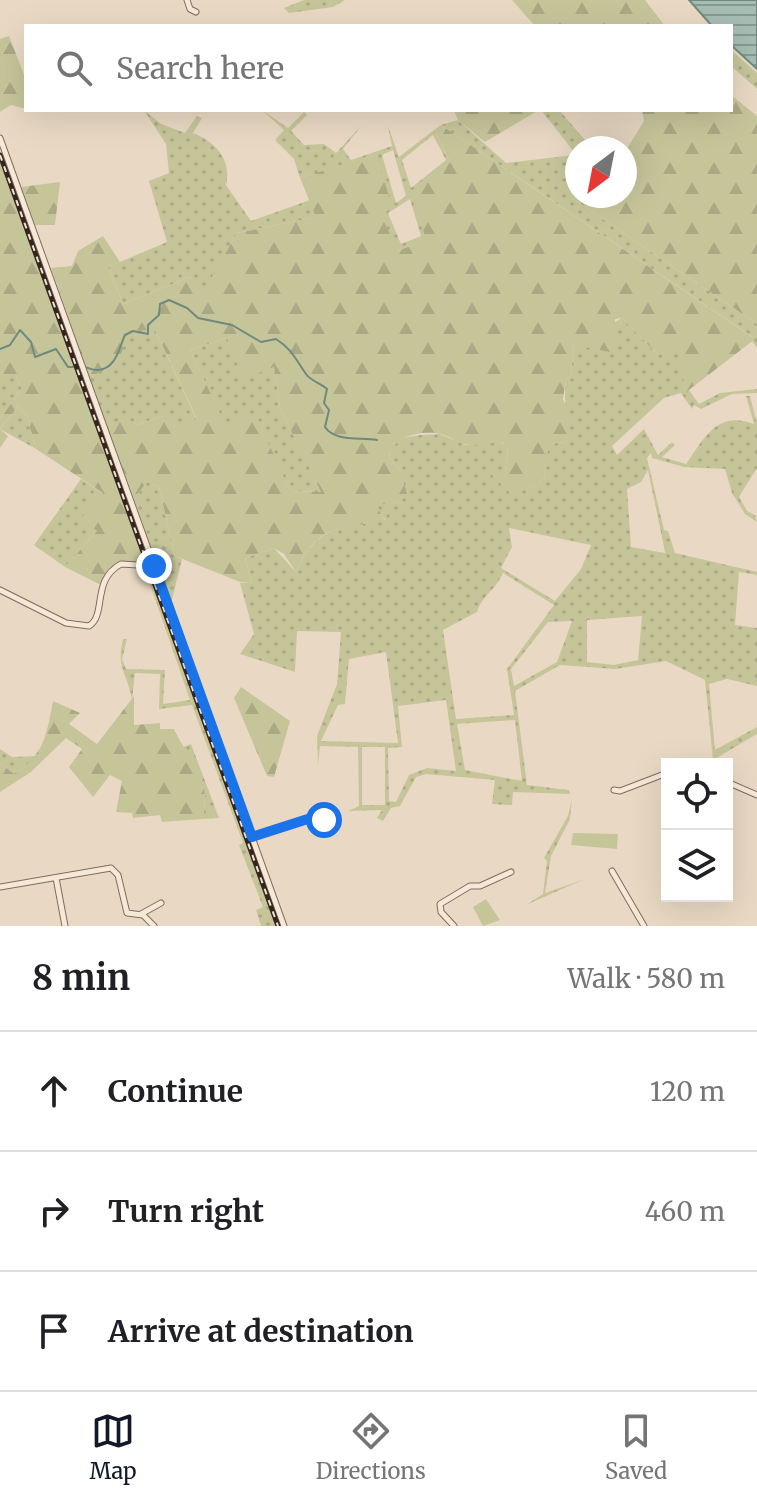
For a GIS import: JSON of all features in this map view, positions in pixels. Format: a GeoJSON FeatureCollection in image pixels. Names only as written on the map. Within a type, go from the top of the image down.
{"type":"FeatureCollection","features":[{"type":"Feature","properties":{"kind":"street"},"geometry":{"type":"LineString","coordinates":[[187,0],[190,9],[196,12]]}},
{"type":"Feature","properties":{"kind":"street"},"geometry":{"type":"LineString","coordinates":[[0,138],[284,926]]}},
{"type":"Feature","properties":{"kind":"street"},"geometry":{"type":"LineString","coordinates":[[0,590],[66,623],[89,626],[96,620],[100,592],[108,573],[121,564],[154,566]]}},
{"type":"Feature","properties":{"kind":"street"},"geometry":{"type":"LineString","coordinates":[[614,790],[624,790],[661,775]]}},
{"type":"Feature","properties":{"kind":"street"},"geometry":{"type":"LineString","coordinates":[[733,785],[757,795]]}},
{"type":"Feature","properties":{"kind":"street"},"geometry":{"type":"LineString","coordinates":[[252,837],[319,816],[327,828]]}},
{"type":"Feature","properties":{"kind":"street"},"geometry":{"type":"LineString","coordinates":[[0,887],[114,869],[127,913],[140,915],[154,926]]}},
{"type":"Feature","properties":{"kind":"street"},"geometry":{"type":"LineString","coordinates":[[612,871],[644,926]]}},
{"type":"Feature","properties":{"kind":"street"},"geometry":{"type":"LineString","coordinates":[[454,926],[441,912],[440,904],[470,886],[480,886],[511,872]]}},
{"type":"Feature","properties":{"kind":"street"},"geometry":{"type":"LineString","coordinates":[[56,878],[65,926]]}},
{"type":"Feature","properties":{"kind":"street"},"geometry":{"type":"LineString","coordinates":[[140,915],[161,903]]}},
{"type":"Feature","properties":{"kind":"green space"},"geometry":{"type":"Polygon","coordinates":[[[304,0],[345,0],[333,7],[289,13],[284,8],[304,0]]]}},
{"type":"Feature","properties":{"kind":"green space"},"geometry":{"type":"Polygon","coordinates":[[[512,0],[645,0],[663,24],[533,24],[512,0]]]}},
{"type":"Feature","properties":{"kind":"green space"},"geometry":{"type":"Polygon","coordinates":[[[9,36],[24,75],[24,108],[11,105],[0,112],[0,39],[9,36]]]}},
{"type":"Feature","properties":{"kind":"green space"},"geometry":{"type":"Polygon","coordinates":[[[733,52],[757,73],[757,89],[733,68],[733,52]]]}},
{"type":"Feature","properties":{"kind":"green space"},"geometry":{"type":"Polygon","coordinates":[[[733,97],[757,116],[757,324],[587,208],[637,208],[635,136],[644,121],[642,112],[733,112],[733,97]]]}},
{"type":"Feature","properties":{"kind":"green space"},"geometry":{"type":"Polygon","coordinates":[[[145,112],[161,124],[185,133],[197,116],[202,118],[193,133],[209,141],[220,153],[227,168],[226,185],[251,221],[310,200],[317,217],[237,233],[204,292],[190,277],[123,304],[108,267],[167,242],[149,181],[169,173],[166,144],[145,112]]]}},
{"type":"Feature","properties":{"kind":"green space"},"geometry":{"type":"Polygon","coordinates":[[[264,112],[288,128],[304,112],[307,115],[291,131],[304,145],[324,144],[336,153],[362,125],[343,149],[351,160],[392,146],[388,126],[399,157],[434,130],[450,162],[427,240],[396,251],[381,213],[376,155],[300,178],[294,159],[275,140],[284,130],[264,112]],[[433,135],[402,160],[411,188],[446,160],[433,135]],[[393,150],[382,155],[396,203],[406,196],[393,150]],[[410,199],[388,213],[401,244],[421,236],[410,199]]]}},
{"type":"Feature","properties":{"kind":"green space"},"geometry":{"type":"Polygon","coordinates":[[[455,112],[536,112],[485,142],[458,120],[455,112]]]}},
{"type":"Feature","properties":{"kind":"green space"},"geometry":{"type":"Polygon","coordinates":[[[543,112],[561,112],[582,136],[565,136],[565,141],[543,112]]]}},
{"type":"Feature","properties":{"kind":"green space"},"geometry":{"type":"Polygon","coordinates":[[[458,120],[506,163],[565,156],[565,208],[587,208],[757,324],[757,348],[752,341],[754,338],[441,125],[458,120]]]}},
{"type":"Feature","properties":{"kind":"green space"},"geometry":{"type":"Polygon","coordinates":[[[441,125],[755,339],[685,393],[680,347],[658,355],[622,318],[615,319],[615,353],[574,345],[571,375],[566,379],[563,399],[569,414],[566,442],[549,444],[544,478],[531,489],[510,493],[489,472],[505,472],[508,448],[502,442],[468,445],[441,434],[417,434],[402,439],[391,450],[389,457],[401,472],[407,494],[400,502],[376,505],[385,521],[342,528],[321,537],[312,545],[296,572],[284,554],[274,548],[245,558],[252,583],[240,582],[175,556],[159,487],[147,482],[134,499],[107,426],[127,418],[137,425],[162,416],[171,426],[197,419],[155,330],[127,331],[117,361],[89,376],[51,268],[72,266],[78,251],[103,236],[120,262],[108,267],[123,304],[190,277],[204,291],[237,233],[316,217],[300,178],[376,154],[392,206],[381,213],[397,251],[426,240],[412,193],[450,162],[434,130],[441,125]],[[227,338],[190,350],[226,426],[255,413],[290,491],[321,492],[280,408],[274,367],[243,379],[227,338]]]}},
{"type":"Feature","properties":{"kind":"green space"},"geometry":{"type":"Polygon","coordinates":[[[0,159],[147,565],[131,562],[113,564],[101,585],[65,567],[97,531],[81,518],[103,493],[36,449],[27,416],[18,406],[0,429],[0,419],[22,388],[16,377],[0,376],[0,159]]]}},
{"type":"Feature","properties":{"kind":"green space"},"geometry":{"type":"Polygon","coordinates":[[[60,182],[55,225],[35,225],[21,187],[60,182]]]}},
{"type":"Feature","properties":{"kind":"green space"},"geometry":{"type":"Polygon","coordinates":[[[622,318],[658,355],[681,346],[685,392],[689,390],[699,404],[720,393],[757,389],[757,393],[732,394],[701,409],[694,405],[692,409],[681,393],[664,398],[612,446],[617,455],[644,429],[658,455],[672,442],[675,445],[662,457],[686,464],[706,436],[721,423],[741,421],[754,424],[746,396],[750,396],[757,423],[757,468],[739,497],[747,511],[755,515],[757,522],[745,514],[732,493],[725,469],[684,467],[652,458],[651,453],[647,458],[664,530],[668,531],[675,553],[757,572],[757,575],[739,572],[735,625],[757,628],[757,686],[727,679],[709,684],[715,750],[757,727],[757,734],[713,758],[705,680],[666,661],[615,669],[560,665],[515,691],[527,785],[569,790],[570,794],[513,792],[512,805],[492,804],[495,780],[426,774],[416,777],[400,806],[391,808],[383,821],[377,818],[382,810],[348,811],[359,806],[358,747],[320,746],[318,765],[317,736],[337,684],[341,632],[297,631],[295,672],[240,654],[254,634],[240,583],[252,583],[245,558],[274,548],[296,572],[312,545],[321,537],[343,527],[385,520],[375,504],[400,502],[401,472],[389,457],[391,448],[402,438],[440,434],[466,445],[501,442],[508,447],[505,472],[491,472],[531,489],[544,478],[548,444],[566,442],[565,387],[566,379],[571,375],[574,345],[622,318]],[[648,470],[641,482],[627,489],[631,547],[665,553],[648,470]],[[509,528],[512,547],[501,568],[555,601],[581,569],[591,545],[509,528]],[[503,573],[477,612],[443,630],[456,719],[514,715],[507,669],[554,605],[503,573]],[[642,616],[587,620],[587,662],[614,665],[638,660],[642,616]],[[572,621],[548,622],[511,669],[514,686],[557,662],[572,621]],[[386,652],[349,659],[345,704],[338,705],[321,741],[398,743],[386,652]],[[446,700],[398,706],[402,747],[388,748],[389,801],[396,802],[409,775],[427,768],[456,771],[446,700]],[[515,720],[457,724],[465,770],[522,781],[515,720]],[[362,747],[362,805],[385,805],[385,747],[362,747]]]}},
{"type":"Feature","properties":{"kind":"green space"},"geometry":{"type":"Polygon","coordinates":[[[126,330],[155,330],[197,420],[171,426],[162,416],[137,425],[127,419],[107,426],[89,376],[112,366],[123,347],[126,330]]]}},
{"type":"Feature","properties":{"kind":"green space"},"geometry":{"type":"Polygon","coordinates":[[[227,338],[274,366],[280,408],[322,492],[290,491],[281,472],[226,427],[190,350],[227,338]]]}},
{"type":"Feature","properties":{"kind":"green space"},"geometry":{"type":"Polygon","coordinates":[[[0,376],[16,377],[22,388],[0,419],[0,376]]]}},
{"type":"Feature","properties":{"kind":"green space"},"geometry":{"type":"Polygon","coordinates":[[[18,406],[27,416],[36,449],[0,429],[18,406]]]}},
{"type":"Feature","properties":{"kind":"green space"},"geometry":{"type":"Polygon","coordinates":[[[0,429],[8,436],[0,448],[0,429]]]}},
{"type":"Feature","properties":{"kind":"green space"},"geometry":{"type":"Polygon","coordinates":[[[81,479],[104,494],[97,531],[65,567],[34,545],[81,479]]]}},
{"type":"Feature","properties":{"kind":"green space"},"geometry":{"type":"Polygon","coordinates":[[[147,482],[159,487],[175,556],[182,559],[171,604],[134,499],[147,482]]]}},
{"type":"Feature","properties":{"kind":"green space"},"geometry":{"type":"Polygon","coordinates":[[[144,567],[148,567],[277,926],[261,926],[256,910],[263,907],[192,705],[159,709],[160,674],[135,673],[132,700],[121,664],[123,639],[127,639],[122,659],[126,669],[165,670],[163,704],[190,700],[144,567]]]}},
{"type":"Feature","properties":{"kind":"green space"},"geometry":{"type":"Polygon","coordinates":[[[151,567],[154,567],[282,926],[279,926],[151,567]]]}},
{"type":"Feature","properties":{"kind":"green space"},"geometry":{"type":"Polygon","coordinates":[[[241,687],[290,721],[274,777],[267,776],[234,698],[241,687]]]}},
{"type":"Feature","properties":{"kind":"green space"},"geometry":{"type":"Polygon","coordinates":[[[134,696],[134,725],[160,723],[160,729],[174,729],[198,771],[205,792],[202,819],[162,822],[160,815],[133,818],[132,813],[116,812],[122,781],[110,775],[93,797],[69,767],[82,749],[66,738],[31,772],[0,792],[0,763],[14,774],[32,759],[46,734],[53,701],[80,713],[69,724],[97,744],[134,696]]]}},
{"type":"Feature","properties":{"kind":"green space"},"geometry":{"type":"Polygon","coordinates":[[[191,744],[219,818],[202,819],[205,798],[202,781],[183,747],[191,744]]]}},
{"type":"Feature","properties":{"kind":"green space"},"geometry":{"type":"Polygon","coordinates":[[[0,749],[12,757],[37,756],[14,775],[0,763],[0,749]]]}},
{"type":"Feature","properties":{"kind":"green space"},"geometry":{"type":"Polygon","coordinates":[[[572,799],[570,819],[551,856],[545,893],[585,879],[526,905],[543,894],[547,861],[544,858],[568,816],[572,799]]]}},
{"type":"Feature","properties":{"kind":"green space"},"geometry":{"type":"Polygon","coordinates":[[[573,833],[618,834],[617,849],[571,845],[573,833]]]}},
{"type":"Feature","properties":{"kind":"green space"},"geometry":{"type":"Polygon","coordinates":[[[486,899],[500,920],[483,926],[473,907],[486,899]]]}},
{"type":"Feature","properties":{"kind":"shaded area"},"geometry":{"type":"Polygon","coordinates":[[[689,0],[757,0],[757,69],[733,47],[733,24],[710,24],[689,0]]]}},
{"type":"Feature","properties":{"kind":"waterway"},"geometry":{"type":"LineString","coordinates":[[79,366],[96,370],[109,366],[125,335],[133,331],[148,334],[148,325],[159,315],[160,304],[169,300],[187,308],[198,318],[232,325],[261,342],[276,339],[290,351],[308,376],[327,389],[324,403],[329,410],[325,427],[329,432],[341,437],[377,440]]}},
{"type":"Feature","properties":{"kind":"waterway"},"geometry":{"type":"LineString","coordinates":[[0,349],[10,345],[20,330],[31,342],[35,357],[56,349],[68,367],[73,367]]}},
{"type":"Feature","properties":{"kind":"railway"},"geometry":{"type":"LineString","coordinates":[[0,155],[278,926]]}},
{"type":"Feature","properties":{"kind":"route"},"geometry":{"type":"LineString","coordinates":[[154,566],[252,837],[314,817],[324,820]]}}]}
